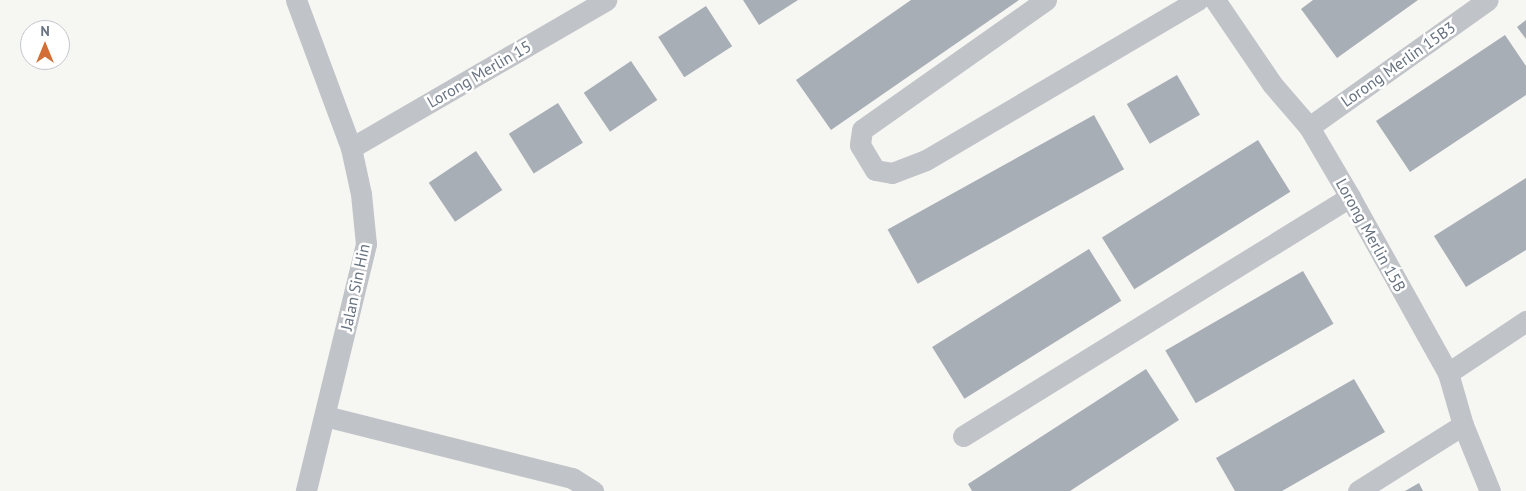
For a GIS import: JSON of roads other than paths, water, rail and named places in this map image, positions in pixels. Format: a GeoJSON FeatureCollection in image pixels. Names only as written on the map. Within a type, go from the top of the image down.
{"type":"FeatureCollection","features":[{"type":"Feature","properties":{"kind":"street","name":"Jalan Sin Hin"},"geometry":{"type":"LineString","coordinates":[[296,0],[351,148],[361,194],[366,244],[306,491]]}},
{"type":"Feature","properties":{"kind":"street","name":"Lorong Merlin 15"},"geometry":{"type":"LineString","coordinates":[[351,148],[606,0]]}},
{"type":"Feature","properties":{"kind":"street"},"geometry":{"type":"LineString","coordinates":[[1046,0],[862,130],[860,145],[875,170],[892,173],[926,160],[1198,0]]}},
{"type":"Feature","properties":{"kind":"street","name":"Lorong Merlin 15B"},"geometry":{"type":"LineString","coordinates":[[1215,0],[1272,84],[1309,127],[1350,197],[1448,373],[1463,425],[1490,491]]}},
{"type":"Feature","properties":{"kind":"street","name":"Lorong Merlin 15B3"},"geometry":{"type":"LineString","coordinates":[[1309,127],[1488,0]]}},
{"type":"Feature","properties":{"kind":"street"},"geometry":{"type":"LineString","coordinates":[[963,436],[1350,197]]}},
{"type":"Feature","properties":{"kind":"street"},"geometry":{"type":"LineString","coordinates":[[1448,373],[1526,321]]}},
{"type":"Feature","properties":{"kind":"street"},"geometry":{"type":"LineString","coordinates":[[325,416],[572,478],[593,491]]}},
{"type":"Feature","properties":{"kind":"street"},"geometry":{"type":"LineString","coordinates":[[1358,491],[1463,425]]}}]}
